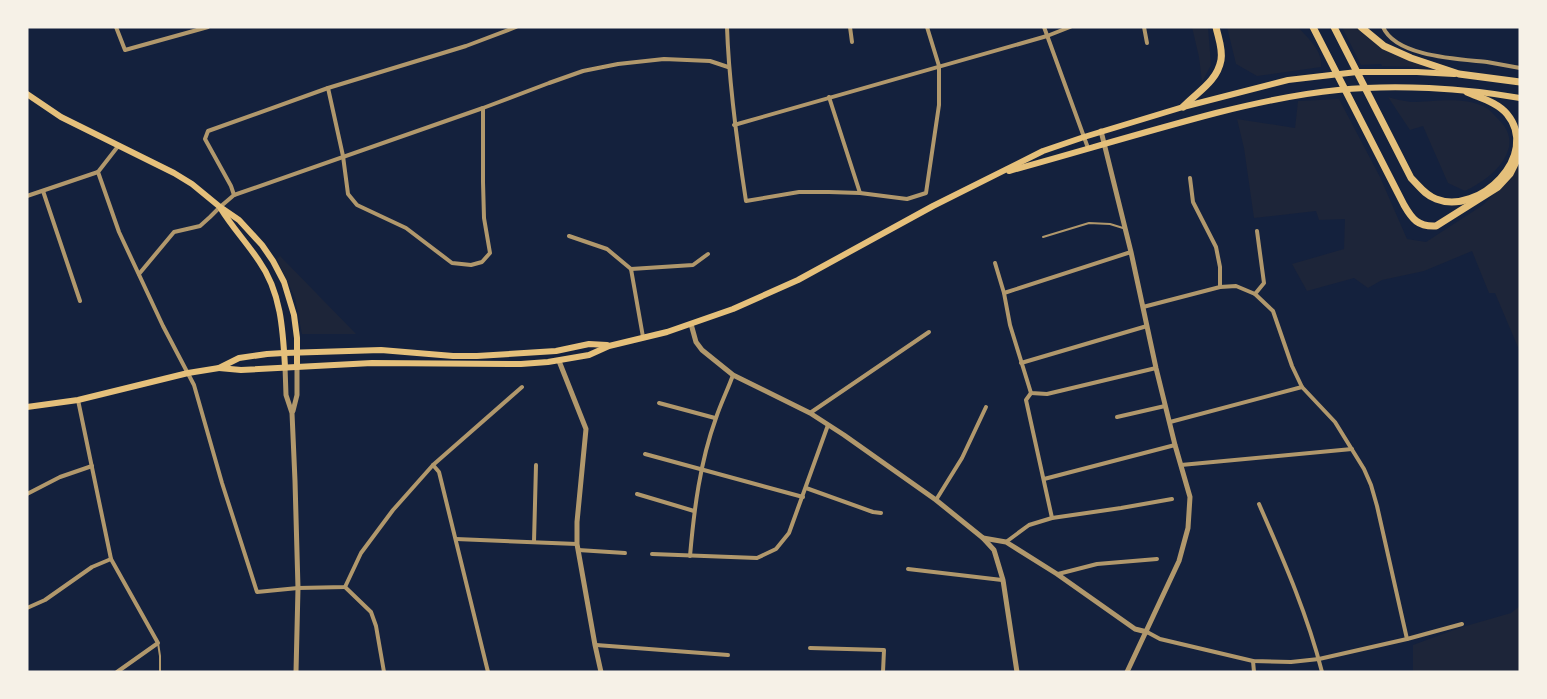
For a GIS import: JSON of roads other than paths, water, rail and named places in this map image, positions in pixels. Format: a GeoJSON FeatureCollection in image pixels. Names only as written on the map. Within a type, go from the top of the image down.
{"type":"FeatureCollection","features":[{"type":"Feature","properties":{"kind":"main road"},"geometry":{"type":"LineString","coordinates":[[1183,107],[1210,82],[1218,70],[1221,53],[1216,27]]}},
{"type":"Feature","properties":{"kind":"main road"},"geometry":{"type":"LineString","coordinates":[[1313,27],[1415,222],[1424,226],[1436,226],[1498,187],[1510,174],[1520,154]]}},
{"type":"Feature","properties":{"kind":"main road"},"geometry":{"type":"LineString","coordinates":[[1334,27],[1411,178],[1434,199],[1456,202],[1474,197],[1497,182],[1508,167],[1515,151],[1517,136],[1511,120],[1500,108],[1467,92]]}},
{"type":"Feature","properties":{"kind":"main road"},"geometry":{"type":"LineString","coordinates":[[1361,27],[1395,52],[1459,74]]}},
{"type":"Feature","properties":{"kind":"main road"},"geometry":{"type":"LineString","coordinates":[[27,407],[78,400],[188,373],[219,368],[241,370],[372,363],[521,364],[559,361],[589,355],[609,346],[691,324],[733,309],[798,280],[933,206],[1043,151],[1101,131],[1260,87],[1346,73],[1459,74],[1520,82]]}},
{"type":"Feature","properties":{"kind":"main road"},"geometry":{"type":"LineString","coordinates":[[997,175],[1173,124],[1272,100],[1319,92],[1393,87],[1520,98]]}},
{"type":"Feature","properties":{"kind":"main road"},"geometry":{"type":"LineString","coordinates":[[28,97],[61,117],[174,173],[239,220],[251,232],[273,261],[290,299],[298,352],[297,367]]}},
{"type":"Feature","properties":{"kind":"main road"},"geometry":{"type":"LineString","coordinates":[[220,207],[231,226],[252,250],[268,275],[279,306],[284,334],[285,368]]}},
{"type":"Feature","properties":{"kind":"main road"},"geometry":{"type":"LineString","coordinates":[[219,368],[239,358],[298,352],[381,350],[477,356],[547,352],[589,344],[609,346]]}},
{"type":"Feature","properties":{"kind":"street"},"geometry":{"type":"LineString","coordinates":[[116,27],[125,50],[208,27]]}},
{"type":"Feature","properties":{"kind":"street"},"geometry":{"type":"LineString","coordinates":[[234,195],[205,139],[208,132],[328,88],[466,46],[516,27]]}},
{"type":"Feature","properties":{"kind":"street"},"geometry":{"type":"LineString","coordinates":[[728,27],[728,67],[746,201],[799,192],[860,194],[907,199],[926,193],[939,105],[939,66],[927,27]]}},
{"type":"Feature","properties":{"kind":"street"},"geometry":{"type":"LineString","coordinates":[[850,27],[852,42]]}},
{"type":"Feature","properties":{"kind":"street"},"geometry":{"type":"LineString","coordinates":[[1044,27],[1089,149]]}},
{"type":"Feature","properties":{"kind":"street"},"geometry":{"type":"LineString","coordinates":[[734,125],[1047,36],[1070,27]]}},
{"type":"Feature","properties":{"kind":"street"},"geometry":{"type":"LineString","coordinates":[[1144,27],[1147,43]]}},
{"type":"Feature","properties":{"kind":"street"},"geometry":{"type":"LineString","coordinates":[[1383,27],[1394,41],[1414,50],[1520,68]]}},
{"type":"Feature","properties":{"kind":"street"},"geometry":{"type":"LineString","coordinates":[[139,274],[174,232],[200,226],[234,195],[583,71],[664,59],[710,61],[728,67]]}},
{"type":"Feature","properties":{"kind":"street"},"geometry":{"type":"LineString","coordinates":[[328,88],[344,156],[348,195],[357,205],[406,228],[452,262],[471,265],[482,262],[490,253],[484,218],[483,108]]}},
{"type":"Feature","properties":{"kind":"street"},"geometry":{"type":"LineString","coordinates":[[829,97],[860,194]]}},
{"type":"Feature","properties":{"kind":"street"},"geometry":{"type":"LineString","coordinates":[[1101,131],[1131,252],[1156,368],[1190,497],[1188,528],[1179,561],[1127,672]]}},
{"type":"Feature","properties":{"kind":"street"},"geometry":{"type":"LineString","coordinates":[[27,195],[98,172],[119,145]]}},
{"type":"Feature","properties":{"kind":"street"},"geometry":{"type":"LineString","coordinates":[[98,172],[119,232],[196,390],[222,483],[257,592],[345,587],[371,612],[376,626],[384,672]]}},
{"type":"Feature","properties":{"kind":"street"},"geometry":{"type":"LineString","coordinates":[[1190,178],[1193,202],[1216,247],[1220,267],[1220,287]]}},
{"type":"Feature","properties":{"kind":"street"},"geometry":{"type":"LineString","coordinates":[[43,191],[80,301]]}},
{"type":"Feature","properties":{"kind":"street"},"geometry":{"type":"LineString","coordinates":[[1255,294],[1263,283],[1257,231]]}},
{"type":"Feature","properties":{"kind":"street"},"geometry":{"type":"LineString","coordinates":[[569,236],[607,249],[631,269],[643,338]]}},
{"type":"Feature","properties":{"kind":"street"},"geometry":{"type":"LineString","coordinates":[[1004,293],[1131,252]]}},
{"type":"Feature","properties":{"kind":"street"},"geometry":{"type":"LineString","coordinates":[[631,269],[693,265],[708,254]]}},
{"type":"Feature","properties":{"kind":"street"},"geometry":{"type":"LineString","coordinates":[[996,263],[1010,325],[1031,393]]}},
{"type":"Feature","properties":{"kind":"street"},"geometry":{"type":"LineString","coordinates":[[1142,307],[1220,287],[1236,286],[1255,294],[1273,311],[1292,366],[1302,387],[1335,422],[1364,469],[1374,498],[1407,639]]}},
{"type":"Feature","properties":{"kind":"street"},"geometry":{"type":"LineString","coordinates":[[691,324],[696,342],[702,350],[734,375],[810,413],[844,435],[936,500],[983,538],[993,550],[1003,580],[1017,672]]}},
{"type":"Feature","properties":{"kind":"street"},"geometry":{"type":"LineString","coordinates":[[1021,363],[1147,326]]}},
{"type":"Feature","properties":{"kind":"street"},"geometry":{"type":"LineString","coordinates":[[810,413],[929,332]]}},
{"type":"Feature","properties":{"kind":"street"},"geometry":{"type":"LineString","coordinates":[[559,361],[586,429],[577,522],[578,547],[601,672]]}},
{"type":"Feature","properties":{"kind":"street"},"geometry":{"type":"LineString","coordinates":[[292,413],[297,395],[297,367]]}},
{"type":"Feature","properties":{"kind":"street"},"geometry":{"type":"LineString","coordinates":[[285,368],[286,395],[292,413],[298,588],[296,672]]}},
{"type":"Feature","properties":{"kind":"street"},"geometry":{"type":"LineString","coordinates":[[1031,393],[1047,394],[1156,368]]}},
{"type":"Feature","properties":{"kind":"street"},"geometry":{"type":"LineString","coordinates":[[690,556],[694,511],[702,469],[716,418],[734,375]]}},
{"type":"Feature","properties":{"kind":"street"},"geometry":{"type":"LineString","coordinates":[[345,587],[361,554],[393,510],[433,465],[522,387]]}},
{"type":"Feature","properties":{"kind":"street"},"geometry":{"type":"LineString","coordinates":[[1170,422],[1302,387]]}},
{"type":"Feature","properties":{"kind":"street"},"geometry":{"type":"LineString","coordinates":[[1031,393],[1026,400],[1052,518]]}},
{"type":"Feature","properties":{"kind":"street"},"geometry":{"type":"LineString","coordinates":[[78,400],[111,559],[158,643],[117,672]]}},
{"type":"Feature","properties":{"kind":"street"},"geometry":{"type":"LineString","coordinates":[[659,403],[716,418]]}},
{"type":"Feature","properties":{"kind":"street"},"geometry":{"type":"LineString","coordinates":[[1117,417],[1166,406]]}},
{"type":"Feature","properties":{"kind":"street"},"geometry":{"type":"LineString","coordinates":[[936,500],[962,458],[986,407]]}},
{"type":"Feature","properties":{"kind":"street"},"geometry":{"type":"LineString","coordinates":[[652,554],[757,558],[776,549],[789,533],[828,425]]}},
{"type":"Feature","properties":{"kind":"street"},"geometry":{"type":"LineString","coordinates":[[1044,480],[1175,445]]}},
{"type":"Feature","properties":{"kind":"street"},"geometry":{"type":"LineString","coordinates":[[1181,465],[1352,449]]}},
{"type":"Feature","properties":{"kind":"street"},"geometry":{"type":"LineString","coordinates":[[645,454],[803,497]]}},
{"type":"Feature","properties":{"kind":"street"},"geometry":{"type":"LineString","coordinates":[[433,465],[439,472],[488,672]]}},
{"type":"Feature","properties":{"kind":"street"},"geometry":{"type":"LineString","coordinates":[[534,542],[536,465]]}},
{"type":"Feature","properties":{"kind":"street"},"geometry":{"type":"LineString","coordinates":[[27,494],[60,477],[92,466]]}},
{"type":"Feature","properties":{"kind":"street"},"geometry":{"type":"LineString","coordinates":[[806,488],[881,513]]}},
{"type":"Feature","properties":{"kind":"street"},"geometry":{"type":"LineString","coordinates":[[637,494],[694,511]]}},
{"type":"Feature","properties":{"kind":"street"},"geometry":{"type":"LineString","coordinates":[[1006,542],[1029,525],[1052,518],[1172,499]]}},
{"type":"Feature","properties":{"kind":"street"},"geometry":{"type":"LineString","coordinates":[[1259,504],[1293,581],[1322,672]]}},
{"type":"Feature","properties":{"kind":"street"},"geometry":{"type":"LineString","coordinates":[[983,538],[1006,542],[1135,628],[1160,639],[1253,661],[1292,662],[1318,658],[1407,639],[1462,624]]}},
{"type":"Feature","properties":{"kind":"street"},"geometry":{"type":"LineString","coordinates":[[456,539],[534,542],[625,553]]}},
{"type":"Feature","properties":{"kind":"street"},"geometry":{"type":"LineString","coordinates":[[27,608],[45,600],[92,567],[111,559]]}},
{"type":"Feature","properties":{"kind":"street"},"geometry":{"type":"LineString","coordinates":[[1057,574],[1097,564],[1157,559]]}},
{"type":"Feature","properties":{"kind":"street"},"geometry":{"type":"LineString","coordinates":[[908,569],[1003,580]]}},
{"type":"Feature","properties":{"kind":"street"},"geometry":{"type":"LineString","coordinates":[[595,645],[728,655]]}},
{"type":"Feature","properties":{"kind":"street"},"geometry":{"type":"LineString","coordinates":[[810,648],[884,650],[883,672]]}},
{"type":"Feature","properties":{"kind":"street"},"geometry":{"type":"LineString","coordinates":[[1253,661],[1254,672]]}},
{"type":"Feature","properties":{"kind":"lane"},"geometry":{"type":"LineString","coordinates":[[1043,237],[1089,223],[1125,228]]}},
{"type":"Feature","properties":{"kind":"lane"},"geometry":{"type":"LineString","coordinates":[[158,643],[159,672]]}}]}
